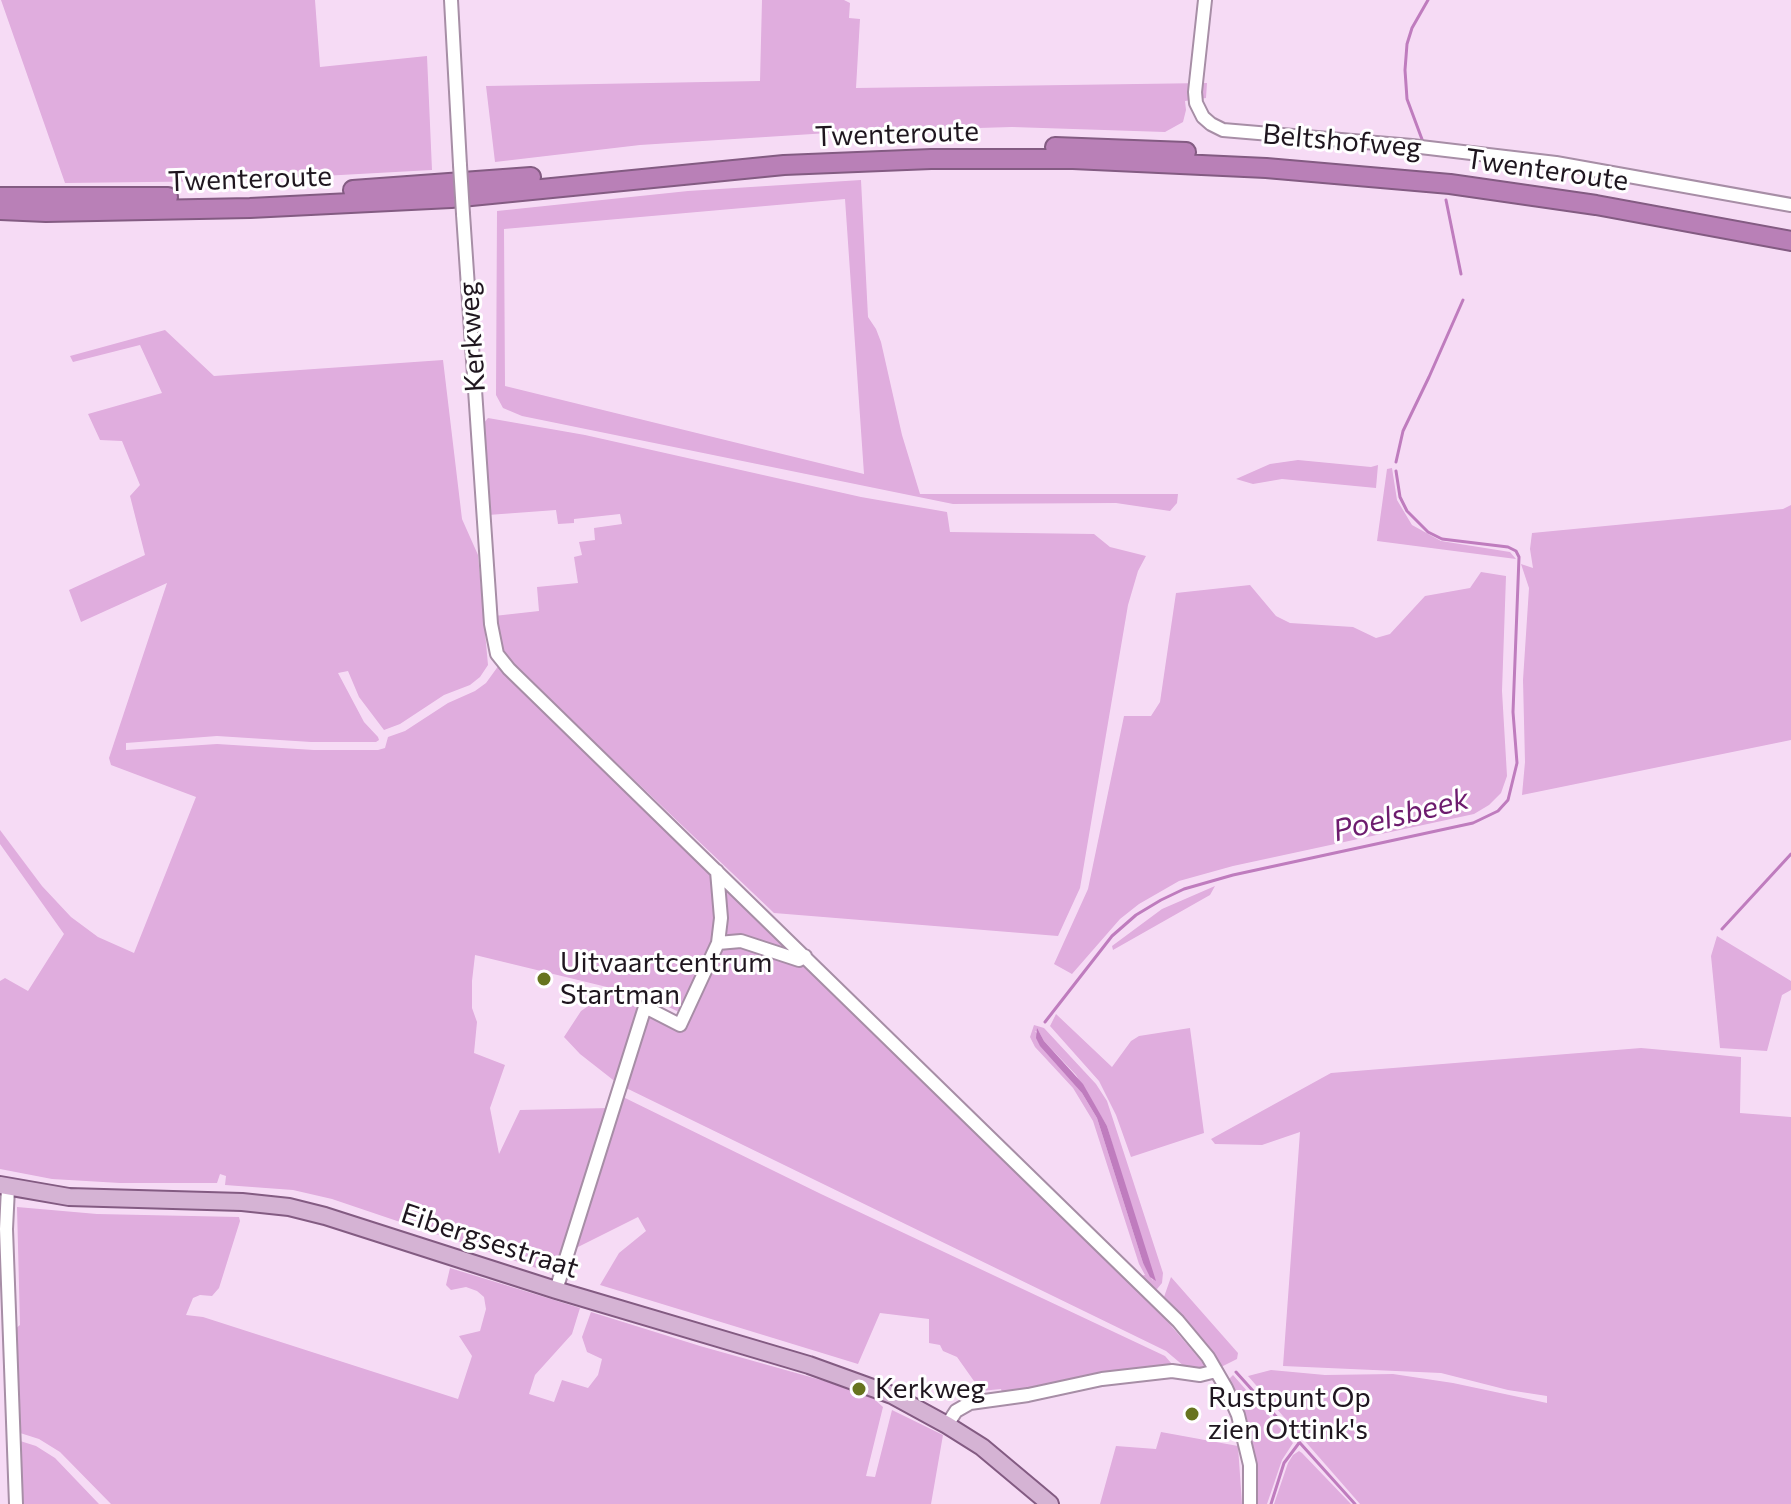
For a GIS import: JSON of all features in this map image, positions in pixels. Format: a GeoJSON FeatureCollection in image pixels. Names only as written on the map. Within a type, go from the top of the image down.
{"type":"FeatureCollection","features":[{"type":"Feature","properties":{"kind":"highway","name":"Twenteroute"},"geometry":{"type":"LineString","coordinates":[[0,197],[248,197],[449,185],[784,154],[930,146],[1084,147],[1256,155],[1450,173],[1598,193],[1791,229]]}},
{"type":"Feature","properties":{"kind":"highway","name":"Twenteroute"},"geometry":{"type":"LineString","coordinates":[[0,210],[250,208],[451,198],[784,165],[931,159],[1073,159],[1266,168],[1450,184],[1596,205],[1791,241]]}},
{"type":"Feature","properties":{"kind":"main road","name":"Eibergsestraat"},"geometry":{"type":"LineString","coordinates":[[4,1187],[69,1197],[242,1202],[289,1207],[325,1216],[556,1290],[809,1365],[892,1395],[947,1425],[1007,1466],[1050,1504]]}},
{"type":"Feature","properties":{"kind":"street","name":"Kerkweg"},"geometry":{"type":"LineString","coordinates":[[451,0],[492,636],[497,654],[1178,1321],[1216,1371]]}},
{"type":"Feature","properties":{"kind":"street","name":"Beltshofweg"},"geometry":{"type":"LineString","coordinates":[[1205,0],[1196,103],[1203,117],[1223,130],[1412,146],[1556,163],[1791,205]]}},
{"type":"Feature","properties":{"kind":"street"},"geometry":{"type":"LineString","coordinates":[[556,1290],[645,1007],[680,1025],[718,943],[721,918],[717,871]]}},
{"type":"Feature","properties":{"kind":"street"},"geometry":{"type":"LineString","coordinates":[[718,943],[741,941],[799,960],[805,956]]}},
{"type":"Feature","properties":{"kind":"street"},"geometry":{"type":"LineString","coordinates":[[4,1187],[16,1504]]}},
{"type":"Feature","properties":{"kind":"street"},"geometry":{"type":"LineString","coordinates":[[947,1425],[956,1411],[970,1403],[1028,1395],[1102,1379],[1172,1371],[1200,1375],[1216,1371],[1244,1433],[1250,1465],[1250,1504]]}},
{"type":"Feature","properties":{"kind":"shaded area"},"geometry":{"type":"Polygon","coordinates":[[[1,0],[315,0],[320,67],[427,56],[432,170],[231,181],[65,183],[1,0]]]}},
{"type":"Feature","properties":{"kind":"shaded area"},"geometry":{"type":"Polygon","coordinates":[[[762,0],[844,0],[850,3],[849,18],[860,19],[856,88],[1207,83],[1206,98],[1185,101],[1183,122],[1165,132],[1012,127],[844,132],[640,145],[495,162],[486,86],[760,81],[762,0]]]}},
{"type":"Feature","properties":{"kind":"shaded area"},"geometry":{"type":"Polygon","coordinates":[[[861,180],[868,317],[881,342],[902,435],[920,494],[1178,494],[1177,503],[1170,511],[1116,503],[953,504],[522,416],[503,408],[496,395],[497,211],[688,191],[861,180]],[[845,199],[504,229],[505,386],[864,474],[845,199]]]}},
{"type":"Feature","properties":{"kind":"shaded area"},"geometry":{"type":"Polygon","coordinates":[[[165,330],[214,376],[443,360],[462,519],[478,555],[488,665],[470,685],[444,695],[400,724],[384,730],[359,697],[348,671],[338,673],[364,722],[378,737],[376,742],[311,742],[217,736],[126,743],[126,750],[217,744],[378,750],[385,748],[388,737],[405,731],[448,703],[475,691],[486,683],[499,665],[711,872],[717,919],[715,939],[681,1013],[648,997],[475,955],[472,981],[472,1008],[477,1022],[474,1053],[505,1065],[490,1108],[499,1154],[520,1110],[610,1108],[557,1275],[332,1199],[293,1190],[225,1185],[226,1176],[220,1174],[217,1183],[120,1183],[52,1179],[0,1169],[0,981],[5,978],[28,991],[64,934],[0,844],[0,830],[42,886],[71,917],[98,937],[134,953],[196,797],[111,765],[109,758],[167,583],[81,622],[69,590],[145,555],[130,496],[140,485],[122,441],[100,440],[88,414],[162,393],[140,345],[73,362],[70,356],[165,330]]]}},
{"type":"Feature","properties":{"kind":"shaded area"},"geometry":{"type":"Polygon","coordinates":[[[488,418],[585,435],[861,497],[947,512],[950,532],[1094,534],[1110,547],[1146,556],[1128,605],[1080,888],[1058,936],[774,913],[498,650],[494,616],[539,611],[537,587],[578,583],[574,557],[582,555],[579,542],[595,540],[594,528],[622,524],[620,514],[558,524],[556,510],[488,515],[483,424],[488,418]]]}},
{"type":"Feature","properties":{"kind":"shaded area"},"geometry":{"type":"Polygon","coordinates":[[[1298,460],[1371,467],[1378,465],[1376,488],[1282,479],[1253,484],[1236,479],[1270,464],[1298,460]]]}},
{"type":"Feature","properties":{"kind":"shaded area"},"geometry":{"type":"Polygon","coordinates":[[[1392,468],[1397,500],[1412,525],[1441,541],[1510,552],[1516,559],[1377,541],[1387,469],[1392,468]]]}},
{"type":"Feature","properties":{"kind":"shaded area"},"geometry":{"type":"Polygon","coordinates":[[[1791,505],[1791,740],[1522,795],[1525,762],[1523,680],[1529,588],[1521,564],[1533,568],[1530,549],[1532,533],[1783,509],[1791,505]]]}},
{"type":"Feature","properties":{"kind":"shaded area"},"geometry":{"type":"Polygon","coordinates":[[[1481,572],[1506,576],[1502,691],[1507,776],[1501,793],[1489,805],[1474,814],[1233,866],[1179,881],[1120,919],[1072,974],[1054,964],[1088,889],[1124,716],[1151,716],[1160,702],[1176,593],[1250,585],[1276,616],[1290,623],[1353,627],[1376,638],[1390,634],[1425,596],[1470,588],[1481,572]]]}},
{"type":"Feature","properties":{"kind":"shaded area"},"geometry":{"type":"Polygon","coordinates":[[[720,881],[794,952],[720,939],[720,881]]]}},
{"type":"Feature","properties":{"kind":"shaded area"},"geometry":{"type":"Polygon","coordinates":[[[1215,886],[1210,895],[1113,950],[1112,946],[1162,909],[1215,886]]]}},
{"type":"Feature","properties":{"kind":"shaded area"},"geometry":{"type":"Polygon","coordinates":[[[1717,936],[1791,981],[1791,990],[1782,995],[1767,1051],[1720,1048],[1711,956],[1717,936]]]}},
{"type":"Feature","properties":{"kind":"shaded area"},"geometry":{"type":"Polygon","coordinates":[[[739,945],[813,968],[946,1104],[971,1124],[1145,1291],[1209,1370],[1185,1367],[1166,1351],[624,1087],[647,1012],[681,1028],[718,949],[739,945]]]}},
{"type":"Feature","properties":{"kind":"shaded area"},"geometry":{"type":"Polygon","coordinates":[[[610,991],[640,1010],[617,1083],[564,1037],[581,1011],[610,991]]]}},
{"type":"Feature","properties":{"kind":"shaded area"},"geometry":{"type":"Polygon","coordinates":[[[1056,1014],[1112,1067],[1131,1041],[1139,1036],[1190,1028],[1204,1133],[1131,1157],[1116,1115],[1099,1081],[1050,1026],[1056,1014]]]}},
{"type":"Feature","properties":{"kind":"shaded area"},"geometry":{"type":"Polygon","coordinates":[[[1034,1025],[1044,1028],[1096,1084],[1107,1101],[1163,1273],[1162,1283],[1157,1289],[1151,1288],[1141,1276],[1145,1275],[1093,1121],[1073,1088],[1035,1047],[1030,1037],[1034,1025]],[[1035,1031],[1097,1118],[1143,1263],[1153,1281],[1107,1126],[1076,1075],[1035,1031]]]}},
{"type":"Feature","properties":{"kind":"shaded area"},"geometry":{"type":"Polygon","coordinates":[[[1037,1028],[1044,1041],[1083,1084],[1107,1126],[1156,1281],[1150,1277],[1143,1263],[1097,1118],[1082,1093],[1040,1046],[1036,1038],[1037,1028]]]}},
{"type":"Feature","properties":{"kind":"shaded area"},"geometry":{"type":"Polygon","coordinates":[[[1641,1048],[1741,1057],[1740,1113],[1791,1117],[1791,1504],[1360,1504],[1248,1376],[1271,1370],[1325,1375],[1393,1374],[1547,1403],[1547,1396],[1508,1390],[1441,1373],[1283,1366],[1300,1132],[1262,1145],[1215,1144],[1211,1139],[1331,1073],[1641,1048]]]}},
{"type":"Feature","properties":{"kind":"shaded area"},"geometry":{"type":"Polygon","coordinates":[[[621,1096],[1165,1356],[1172,1364],[1003,1396],[1001,1389],[981,1391],[957,1357],[943,1351],[940,1345],[929,1343],[929,1319],[880,1313],[858,1364],[600,1285],[619,1253],[646,1231],[638,1217],[574,1249],[621,1096]]]}},
{"type":"Feature","properties":{"kind":"shaded area"},"geometry":{"type":"Polygon","coordinates":[[[17,1207],[97,1214],[239,1217],[219,1288],[212,1296],[193,1298],[186,1315],[203,1317],[458,1399],[472,1356],[459,1336],[480,1331],[486,1309],[484,1297],[477,1291],[466,1287],[451,1290],[446,1285],[450,1268],[580,1308],[572,1334],[535,1375],[529,1394],[554,1402],[562,1380],[588,1388],[598,1375],[602,1359],[587,1352],[582,1337],[591,1312],[846,1387],[874,1399],[883,1407],[866,1476],[875,1477],[892,1410],[943,1435],[931,1504],[111,1504],[60,1452],[39,1439],[17,1432],[15,1329],[20,1325],[17,1207]]]}},
{"type":"Feature","properties":{"kind":"shaded area"},"geometry":{"type":"Polygon","coordinates":[[[1171,1277],[1238,1353],[1237,1359],[1221,1367],[1216,1364],[1166,1303],[1164,1297],[1171,1277]]]}},
{"type":"Feature","properties":{"kind":"shaded area"},"geometry":{"type":"Polygon","coordinates":[[[1233,1375],[1293,1443],[1282,1460],[1267,1504],[1257,1504],[1257,1477],[1251,1438],[1229,1379],[1233,1375]]]}},
{"type":"Feature","properties":{"kind":"shaded area"},"geometry":{"type":"Polygon","coordinates":[[[1161,1432],[1238,1446],[1242,1504],[1100,1504],[1116,1446],[1156,1449],[1161,1432]]]}},
{"type":"Feature","properties":{"kind":"shaded area"},"geometry":{"type":"Polygon","coordinates":[[[17,1440],[36,1446],[55,1458],[99,1504],[20,1504],[17,1440]]]}},
{"type":"Feature","properties":{"kind":"shaded area"},"geometry":{"type":"Polygon","coordinates":[[[1299,1451],[1351,1504],[1274,1504],[1288,1463],[1299,1451]]]}},
{"type":"Feature","properties":{"kind":"waterway","name":"Poelsbeek"},"geometry":{"type":"LineString","coordinates":[[1423,142],[1407,99],[1405,70],[1412,28],[1428,0]]}},
{"type":"Feature","properties":{"kind":"waterway","name":"Poelsbeek"},"geometry":{"type":"LineString","coordinates":[[1446,200],[1461,274]]}},
{"type":"Feature","properties":{"kind":"waterway","name":"Poelsbeek"},"geometry":{"type":"LineString","coordinates":[[1396,462],[1403,431],[1463,300]]}},
{"type":"Feature","properties":{"kind":"waterway","name":"Poelsbeek"},"geometry":{"type":"LineString","coordinates":[[1045,1022],[1112,936],[1136,915],[1161,900],[1184,889],[1233,875],[1473,823],[1498,811],[1508,800],[1517,763],[1513,712],[1519,557],[1516,551],[1508,547],[1442,539],[1428,532],[1407,511],[1400,497],[1396,471]]}},
{"type":"Feature","properties":{"kind":"waterway"},"geometry":{"type":"LineString","coordinates":[[1722,929],[1791,854]]}},
{"type":"Feature","properties":{"kind":"waterway","name":"Poelsbeek"},"geometry":{"type":"LineString","coordinates":[[1236,1372],[1355,1504]]}},
{"type":"Feature","properties":{"kind":"waterway"},"geometry":{"type":"LineString","coordinates":[[1271,1504],[1284,1463],[1299,1443]]}},
{"type":"Feature","properties":{"kind":"place","name":"Uitvaartcentrum Startman"},"geometry":{"type":"Point","coordinates":[544,979]}},
{"type":"Feature","properties":{"kind":"place","name":"Kerkweg"},"geometry":{"type":"Point","coordinates":[859,1389]}},
{"type":"Feature","properties":{"kind":"place","name":"Rustpunt Op zien Ottink's"},"geometry":{"type":"Point","coordinates":[1192,1414]}}]}
